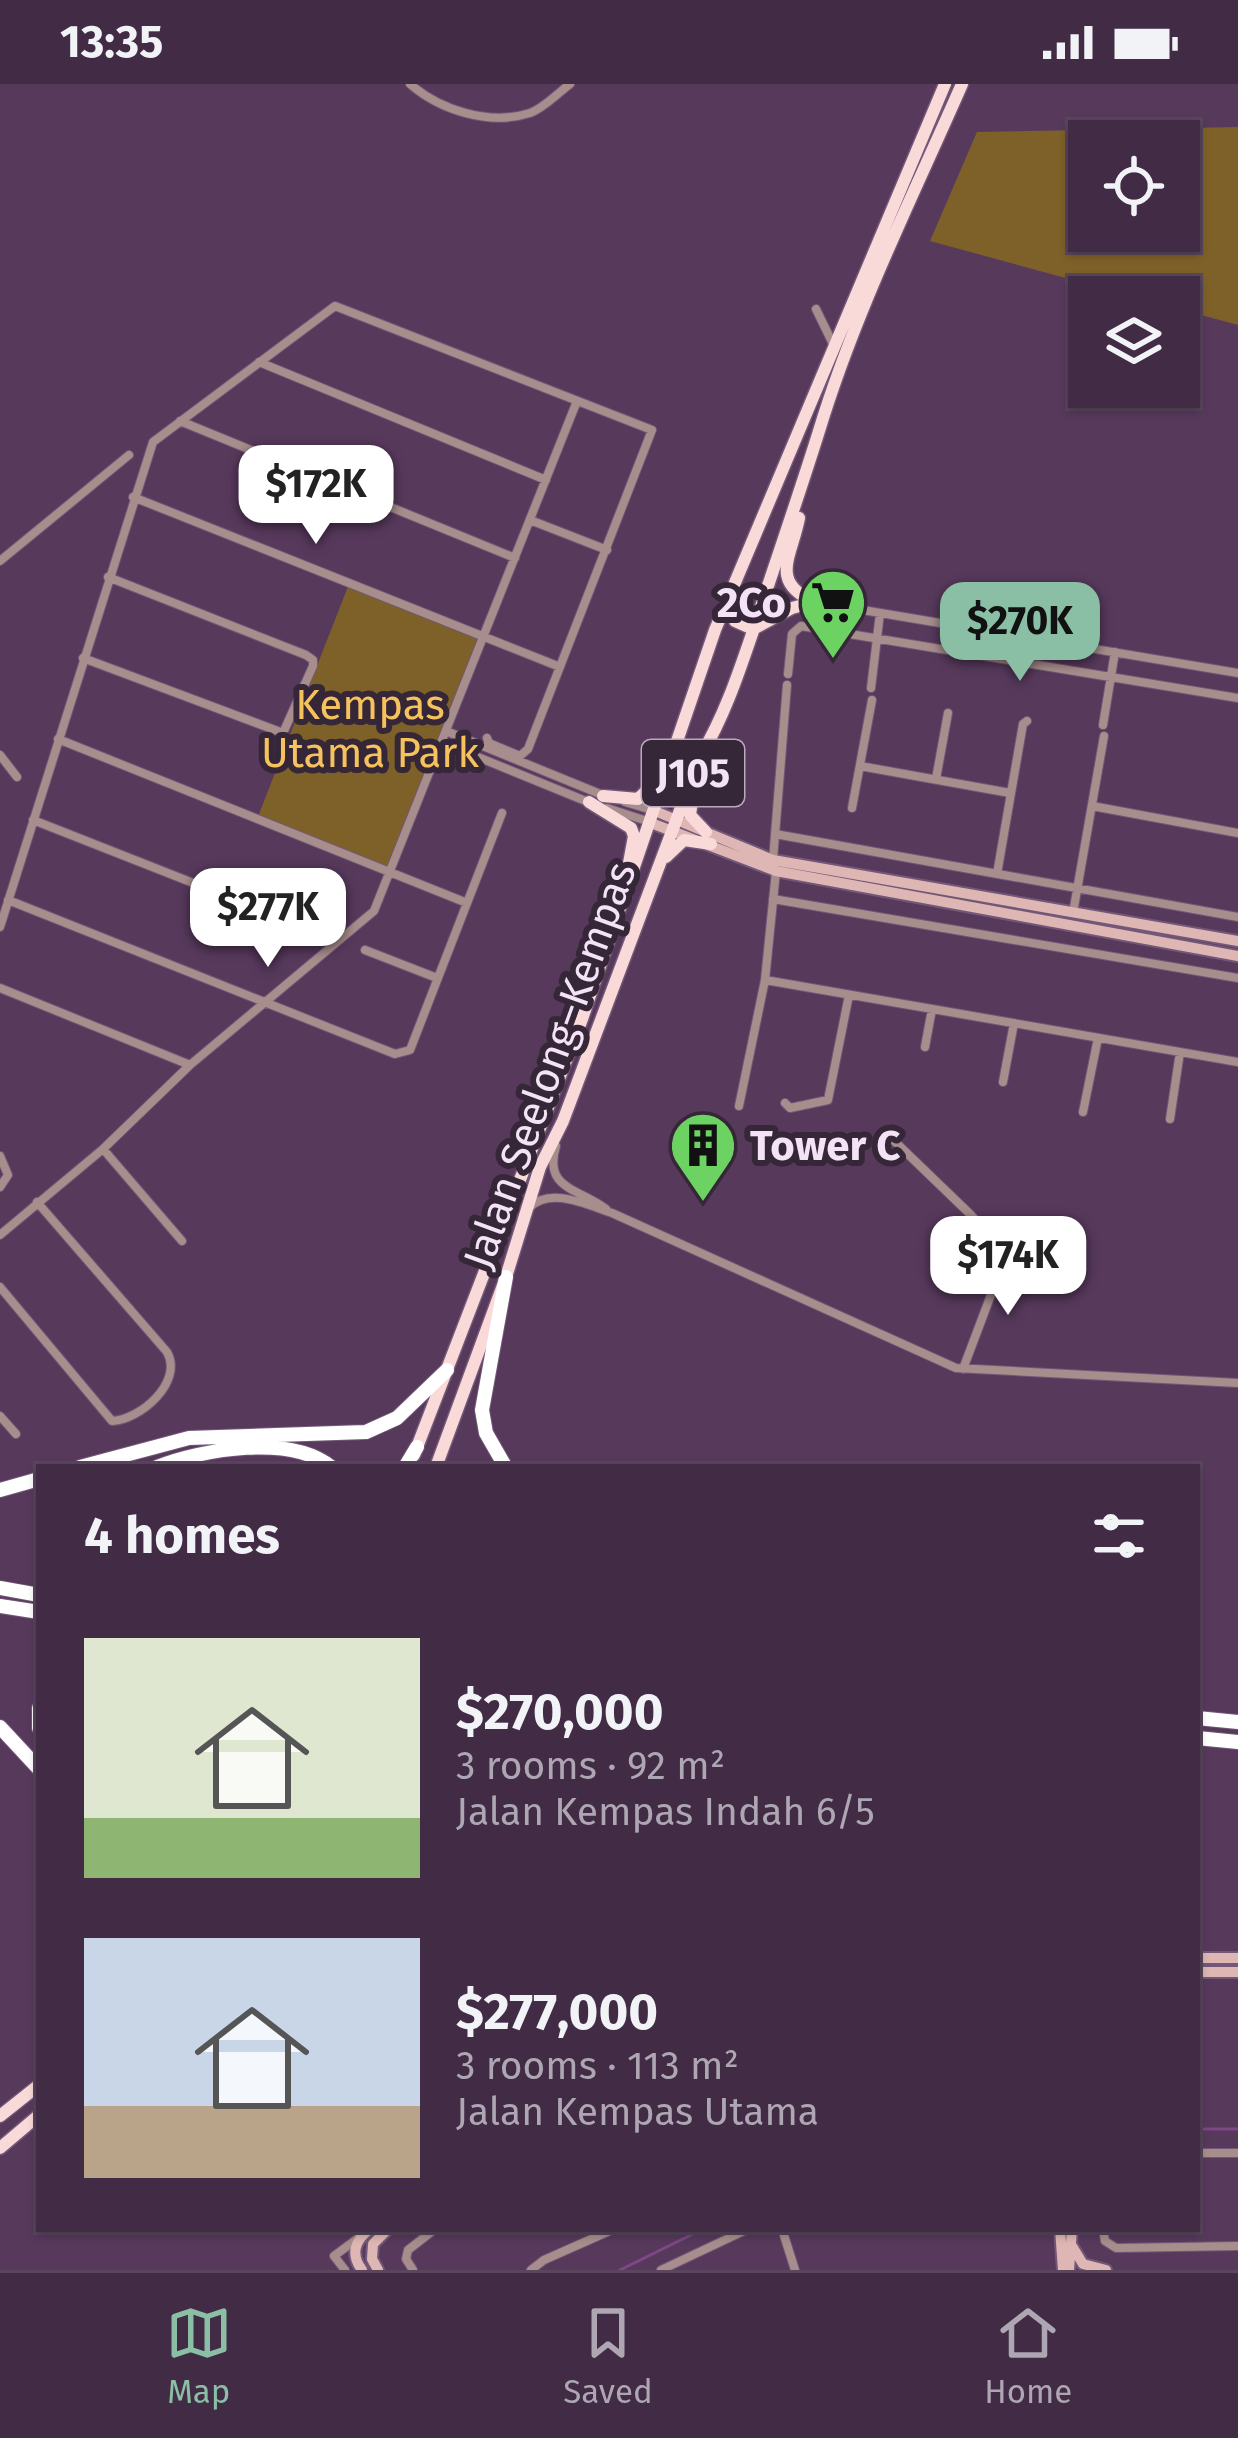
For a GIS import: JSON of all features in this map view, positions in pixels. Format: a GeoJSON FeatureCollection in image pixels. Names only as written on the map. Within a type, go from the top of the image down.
{"type":"FeatureCollection","features":[{"type":"Feature","properties":{"kind":"highway"},"geometry":{"type":"LineString","coordinates":[[504,1464],[486,1433],[482,1410],[506,1277]]}},
{"type":"Feature","properties":{"kind":"highway"},"geometry":{"type":"LineString","coordinates":[[91,1464],[189,1438],[366,1432],[397,1418],[447,1370]]}},
{"type":"Feature","properties":{"kind":"highway"},"geometry":{"type":"LineString","coordinates":[[168,1464],[204,1453],[280,1447],[303,1451],[326,1464]]}},
{"type":"Feature","properties":{"kind":"highway"},"geometry":{"type":"LineString","coordinates":[[408,1464],[417,1447]]}},
{"type":"Feature","properties":{"kind":"highway"},"geometry":{"type":"LineString","coordinates":[[0,1490],[36,1480]]}},
{"type":"Feature","properties":{"kind":"highway"},"geometry":{"type":"LineString","coordinates":[[0,1588],[36,1594]]}},
{"type":"Feature","properties":{"kind":"highway"},"geometry":{"type":"LineString","coordinates":[[0,1606],[36,1612]]}},
{"type":"Feature","properties":{"kind":"highway"},"geometry":{"type":"LineString","coordinates":[[1200,1718],[1238,1722]]}},
{"type":"Feature","properties":{"kind":"highway"},"geometry":{"type":"LineString","coordinates":[[0,1727],[36,1766]]}},
{"type":"Feature","properties":{"kind":"highway"},"geometry":{"type":"LineString","coordinates":[[1200,1738],[1238,1742]]}},
{"type":"Feature","properties":{"kind":"main road","name":"Jalan Seelong–Kempas"},"geometry":{"type":"LineString","coordinates":[[417,1447],[582,1019],[715,631],[945,84]]}},
{"type":"Feature","properties":{"kind":"main road","name":"Jalan Seelong–Kempas"},"geometry":{"type":"LineString","coordinates":[[437,1464],[506,1277],[540,1167],[563,1121],[700,758],[716,730],[860,318],[962,84]]}},
{"type":"Feature","properties":{"kind":"main road"},"geometry":{"type":"LineString","coordinates":[[804,487],[786,576],[792,590],[815,602]]}},
{"type":"Feature","properties":{"kind":"main road"},"geometry":{"type":"LineString","coordinates":[[732,593],[735,621],[753,628],[815,602]]}},
{"type":"Feature","properties":{"kind":"main road"},"geometry":{"type":"LineString","coordinates":[[709,838],[692,820],[688,804],[716,730]]}},
{"type":"Feature","properties":{"kind":"main road"},"geometry":{"type":"LineString","coordinates":[[603,796],[625,800],[646,794],[674,756]]}},
{"type":"Feature","properties":{"kind":"main road"},"geometry":{"type":"LineString","coordinates":[[582,1019],[595,956],[628,867],[634,836],[625,823],[589,802]]}},
{"type":"Feature","properties":{"kind":"main road"},"geometry":{"type":"LineString","coordinates":[[640,918],[673,847],[684,840],[709,838]]}},
{"type":"Feature","properties":{"kind":"main road"},"geometry":{"type":"LineString","coordinates":[[0,2116],[36,2087]]}},
{"type":"Feature","properties":{"kind":"main road"},"geometry":{"type":"LineString","coordinates":[[0,2148],[36,2118]]}},
{"type":"Feature","properties":{"kind":"street"},"geometry":{"type":"LineString","coordinates":[[410,84],[440,105],[502,116],[534,112],[570,84]]}},
{"type":"Feature","properties":{"kind":"street"},"geometry":{"type":"LineString","coordinates":[[0,927],[152,442],[339,305],[646,426],[653,436],[525,754],[489,743],[487,738]]}},
{"type":"Feature","properties":{"kind":"street"},"geometry":{"type":"LineString","coordinates":[[816,309],[833,346]]}},
{"type":"Feature","properties":{"kind":"street"},"geometry":{"type":"LineString","coordinates":[[258,362],[546,480]]}},
{"type":"Feature","properties":{"kind":"street"},"geometry":{"type":"LineString","coordinates":[[0,1235],[103,1149],[190,1065],[374,911],[578,401]]}},
{"type":"Feature","properties":{"kind":"street"},"geometry":{"type":"LineString","coordinates":[[180,421],[514,558]]}},
{"type":"Feature","properties":{"kind":"street"},"geometry":{"type":"LineString","coordinates":[[0,561],[129,455]]}},
{"type":"Feature","properties":{"kind":"street"},"geometry":{"type":"LineString","coordinates":[[133,497],[560,667]]}},
{"type":"Feature","properties":{"kind":"street"},"geometry":{"type":"LineString","coordinates":[[530,520],[607,550]]}},
{"type":"Feature","properties":{"kind":"street"},"geometry":{"type":"LineString","coordinates":[[83,658],[283,733],[313,660],[108,577]]}},
{"type":"Feature","properties":{"kind":"street"},"geometry":{"type":"LineString","coordinates":[[815,602],[1238,673]]}},
{"type":"Feature","properties":{"kind":"street"},"geometry":{"type":"LineString","coordinates":[[871,688],[880,613]]}},
{"type":"Feature","properties":{"kind":"street"},"geometry":{"type":"LineString","coordinates":[[788,674],[792,634],[801,626],[1238,698]]}},
{"type":"Feature","properties":{"kind":"street"},"geometry":{"type":"LineString","coordinates":[[1071,926],[1115,652]]}},
{"type":"Feature","properties":{"kind":"street"},"geometry":{"type":"LineString","coordinates":[[739,1106],[765,980],[788,685]]}},
{"type":"Feature","properties":{"kind":"street"},"geometry":{"type":"LineString","coordinates":[[852,808],[872,700]]}},
{"type":"Feature","properties":{"kind":"street"},"geometry":{"type":"LineString","coordinates":[[936,779],[948,712]]}},
{"type":"Feature","properties":{"kind":"street"},"geometry":{"type":"LineString","coordinates":[[997,874],[1023,724],[1028,721]]}},
{"type":"Feature","properties":{"kind":"street"},"geometry":{"type":"LineString","coordinates":[[446,730],[774,866],[1238,956]]}},
{"type":"Feature","properties":{"kind":"street"},"geometry":{"type":"LineString","coordinates":[[58,739],[466,903]]}},
{"type":"Feature","properties":{"kind":"street"},"geometry":{"type":"LineString","coordinates":[[441,742],[589,802],[653,817]]}},
{"type":"Feature","properties":{"kind":"street"},"geometry":{"type":"LineString","coordinates":[[0,755],[17,777]]}},
{"type":"Feature","properties":{"kind":"street"},"geometry":{"type":"LineString","coordinates":[[860,766],[1010,793]]}},
{"type":"Feature","properties":{"kind":"street"},"geometry":{"type":"LineString","coordinates":[[1091,806],[1238,833]]}},
{"type":"Feature","properties":{"kind":"street"},"geometry":{"type":"LineString","coordinates":[[8,900],[395,1054],[404,1053],[410,1050],[502,813]]}},
{"type":"Feature","properties":{"kind":"street"},"geometry":{"type":"LineString","coordinates":[[33,820],[338,940]]}},
{"type":"Feature","properties":{"kind":"street"},"geometry":{"type":"LineString","coordinates":[[775,835],[1238,916]]}},
{"type":"Feature","properties":{"kind":"street"},"geometry":{"type":"LineString","coordinates":[[774,866],[1238,941]]}},
{"type":"Feature","properties":{"kind":"street"},"geometry":{"type":"LineString","coordinates":[[773,899],[1238,977]]}},
{"type":"Feature","properties":{"kind":"street"},"geometry":{"type":"LineString","coordinates":[[365,950],[437,978]]}},
{"type":"Feature","properties":{"kind":"street"},"geometry":{"type":"LineString","coordinates":[[765,980],[1238,1062]]}},
{"type":"Feature","properties":{"kind":"street"},"geometry":{"type":"LineString","coordinates":[[0,988],[190,1065]]}},
{"type":"Feature","properties":{"kind":"street"},"geometry":{"type":"LineString","coordinates":[[785,1103],[790,1108],[828,1100],[849,995]]}},
{"type":"Feature","properties":{"kind":"street"},"geometry":{"type":"LineString","coordinates":[[925,1046],[932,1009]]}},
{"type":"Feature","properties":{"kind":"street"},"geometry":{"type":"LineString","coordinates":[[1003,1082],[1014,1023]]}},
{"type":"Feature","properties":{"kind":"street"},"geometry":{"type":"LineString","coordinates":[[1083,1112],[1098,1038]]}},
{"type":"Feature","properties":{"kind":"street"},"geometry":{"type":"LineString","coordinates":[[1170,1119],[1180,1052]]}},
{"type":"Feature","properties":{"kind":"street"},"geometry":{"type":"LineString","coordinates":[[563,1121],[553,1173],[566,1187],[612,1214],[963,1369],[1238,1383]]}},
{"type":"Feature","properties":{"kind":"street"},"geometry":{"type":"LineString","coordinates":[[887,1134],[1006,1256],[963,1369]]}},
{"type":"Feature","properties":{"kind":"street"},"geometry":{"type":"LineString","coordinates":[[103,1149],[182,1240]]}},
{"type":"Feature","properties":{"kind":"street"},"geometry":{"type":"LineString","coordinates":[[0,1156],[8,1175],[0,1187]]}},
{"type":"Feature","properties":{"kind":"street"},"geometry":{"type":"LineString","coordinates":[[523,1219],[533,1203],[546,1198],[612,1214]]}},
{"type":"Feature","properties":{"kind":"street"},"geometry":{"type":"LineString","coordinates":[[0,1287],[112,1421],[126,1420],[169,1383],[173,1367],[167,1352],[38,1202]]}},
{"type":"Feature","properties":{"kind":"street"},"geometry":{"type":"LineString","coordinates":[[0,1416],[16,1435]]}},
{"type":"Feature","properties":{"kind":"street"},"geometry":{"type":"LineString","coordinates":[[1200,1958],[1238,1958]]}},
{"type":"Feature","properties":{"kind":"street"},"geometry":{"type":"LineString","coordinates":[[1200,1972],[1238,1972]]}},
{"type":"Feature","properties":{"kind":"street"},"geometry":{"type":"LineString","coordinates":[[1200,2153],[1238,2153]]}},
{"type":"Feature","properties":{"kind":"street"},"geometry":{"type":"LineString","coordinates":[[334,2256],[366,2232]]}},
{"type":"Feature","properties":{"kind":"street"},"geometry":{"type":"LineString","coordinates":[[355,2257],[366,2232]]}},
{"type":"Feature","properties":{"kind":"street"},"geometry":{"type":"LineString","coordinates":[[378,2270],[372,2259],[373,2244],[385,2232]]}},
{"type":"Feature","properties":{"kind":"street"},"geometry":{"type":"LineString","coordinates":[[412,2270],[406,2259],[408,2250],[431,2232]]}},
{"type":"Feature","properties":{"kind":"street"},"geometry":{"type":"LineString","coordinates":[[531,2270],[607,2232]]}},
{"type":"Feature","properties":{"kind":"street"},"geometry":{"type":"LineString","coordinates":[[661,2270],[742,2232]]}},
{"type":"Feature","properties":{"kind":"street"},"geometry":{"type":"LineString","coordinates":[[783,2232],[795,2270]]}},
{"type":"Feature","properties":{"kind":"street"},"geometry":{"type":"LineString","coordinates":[[1061,2232],[1066,2270]]}},
{"type":"Feature","properties":{"kind":"street"},"geometry":{"type":"LineString","coordinates":[[1051,2270],[1071,2232]]}},
{"type":"Feature","properties":{"kind":"street"},"geometry":{"type":"LineString","coordinates":[[1104,2232],[1105,2241],[1116,2248],[1238,2246]]}},
{"type":"Feature","properties":{"kind":"street"},"geometry":{"type":"LineString","coordinates":[[1066,2245],[1083,2264],[1106,2270]]}},
{"type":"Feature","properties":{"kind":"street"},"geometry":{"type":"LineString","coordinates":[[334,2256],[355,2257]]}},
{"type":"Feature","properties":{"kind":"street"},"geometry":{"type":"LineString","coordinates":[[334,2256],[345,2270]]}},
{"type":"Feature","properties":{"kind":"street"},"geometry":{"type":"LineString","coordinates":[[355,2257],[362,2270]]}},
{"type":"Feature","properties":{"kind":"green space"},"geometry":{"type":"Polygon","coordinates":[[[1238,127],[1238,325],[1200,315],[1200,276],[1068,279],[930,241],[977,132],[1068,130],[1068,252],[1200,252],[1200,128],[1238,127]]]}},
{"type":"Feature","properties":{"kind":"green space","name":"Kempas Utama Park"},"geometry":{"type":"Polygon","coordinates":[[[349,584],[483,637],[389,873],[257,819],[349,584]]]}},
{"type":"Feature","properties":{"kind":"waterway"},"geometry":{"type":"LineString","coordinates":[[1200,2129],[1238,2129]]}},
{"type":"Feature","properties":{"kind":"waterway"},"geometry":{"type":"LineString","coordinates":[[620,2270],[697,2232]]}},
{"type":"Feature","properties":{"kind":"place","name":"2Co"},"geometry":{"type":"Point","coordinates":[833,661]}},
{"type":"Feature","properties":{"kind":"place","name":"Tower C"},"geometry":{"type":"Point","coordinates":[703,1204]}}]}
